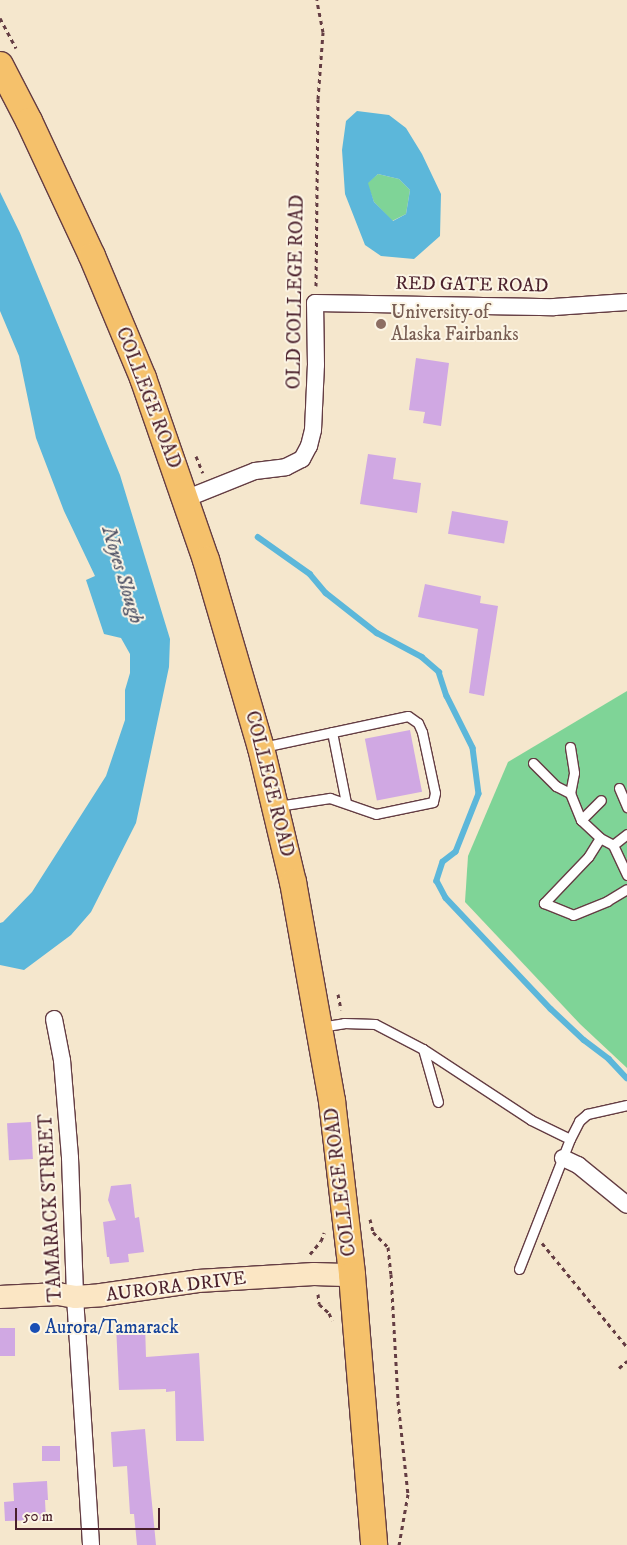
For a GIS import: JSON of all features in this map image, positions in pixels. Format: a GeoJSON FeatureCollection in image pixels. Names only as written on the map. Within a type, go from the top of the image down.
{"type":"FeatureCollection","features":[{"type":"Feature","properties":{"kind":"main road","name":"COLLEGE ROAD"},"geometry":{"type":"LineString","coordinates":[[0,65],[29,121],[92,256],[142,378],[226,622],[261,748],[293,882],[332,1101],[352,1275],[374,1545]]}},
{"type":"Feature","properties":{"kind":"street","name":"RED GATE ROAD"},"geometry":{"type":"LineString","coordinates":[[315,303],[554,307],[627,302]]}},
{"type":"Feature","properties":{"kind":"street","name":"OLD COLLEGE ROAD"},"geometry":{"type":"LineString","coordinates":[[185,499],[256,471],[286,467],[302,459],[309,446],[313,430],[316,365],[315,303]]}},
{"type":"Feature","properties":{"kind":"street","name":"TAMARACK STREET"},"geometry":{"type":"LineString","coordinates":[[54,1019],[62,1060],[70,1158],[75,1297],[91,1545]]}},
{"type":"Feature","properties":{"kind":"street"},"geometry":{"type":"LineString","coordinates":[[564,1158],[578,1165],[627,1205]]}},
{"type":"Feature","properties":{"kind":"street","name":"AURORA DRIVE"},"geometry":{"type":"LineString","coordinates":[[0,1296],[58,1294],[75,1297],[102,1296],[198,1281],[314,1274],[352,1275]]}},
{"type":"Feature","properties":{"kind":"lane"},"geometry":{"type":"LineString","coordinates":[[261,748],[408,716],[418,723],[422,732],[435,793],[433,802],[376,814],[330,798],[275,806]]}},
{"type":"Feature","properties":{"kind":"lane"},"geometry":{"type":"LineString","coordinates":[[332,732],[346,803]]}},
{"type":"Feature","properties":{"kind":"lane"},"geometry":{"type":"LineString","coordinates":[[570,747],[574,773],[570,793],[581,820],[600,838],[613,845],[627,874]]}},
{"type":"Feature","properties":{"kind":"lane"},"geometry":{"type":"LineString","coordinates":[[533,763],[556,786],[570,793]]}},
{"type":"Feature","properties":{"kind":"lane"},"geometry":{"type":"LineString","coordinates":[[619,788],[627,807]]}},
{"type":"Feature","properties":{"kind":"lane"},"geometry":{"type":"LineString","coordinates":[[581,820],[601,800]]}},
{"type":"Feature","properties":{"kind":"lane"},"geometry":{"type":"LineString","coordinates":[[613,845],[627,834]]}},
{"type":"Feature","properties":{"kind":"lane"},"geometry":{"type":"LineString","coordinates":[[600,838],[588,857],[544,903],[573,915],[607,901],[627,889]]}},
{"type":"Feature","properties":{"kind":"lane"},"geometry":{"type":"LineString","coordinates":[[320,1026],[344,1023],[375,1024],[423,1050],[531,1120],[570,1140]]}},
{"type":"Feature","properties":{"kind":"lane"},"geometry":{"type":"LineString","coordinates":[[423,1050],[438,1102]]}},
{"type":"Feature","properties":{"kind":"lane"},"geometry":{"type":"LineString","coordinates":[[519,1269],[530,1236],[579,1122],[587,1114],[627,1105]]}},
{"type":"Feature","properties":{"kind":"path","name":"OLD COLLEGE ROAD"},"geometry":{"type":"LineString","coordinates":[[315,303],[318,99],[323,32],[317,0]]}},
{"type":"Feature","properties":{"kind":"path"},"geometry":{"type":"LineString","coordinates":[[325,1231],[321,1241],[310,1252],[319,1304],[329,1313],[334,1324]]}},
{"type":"Feature","properties":{"kind":"path"},"geometry":{"type":"LineString","coordinates":[[530,1236],[544,1244],[627,1347]]}},
{"type":"Feature","properties":{"kind":"path"},"geometry":{"type":"LineString","coordinates":[[619,1368],[627,1361]]}},
{"type":"Feature","properties":{"kind":"green space"},"geometry":{"type":"Polygon","coordinates":[[[378,174],[399,179],[410,190],[406,214],[392,221],[374,202],[367,183],[378,174]]]}},
{"type":"Feature","properties":{"kind":"green space"},"geometry":{"type":"Polygon","coordinates":[[[627,691],[627,1068],[580,1024],[465,902],[468,856],[508,762],[627,691]]]}},
{"type":"Feature","properties":{"kind":"water"},"geometry":{"type":"Polygon","coordinates":[[[357,111],[389,115],[406,128],[422,154],[441,194],[440,236],[414,259],[381,256],[365,245],[345,194],[342,150],[346,121],[357,111]],[[378,174],[368,183],[374,202],[393,221],[406,214],[410,190],[399,179],[378,174]]]}},
{"type":"Feature","properties":{"kind":"water","name":"Noyes Slough"},"geometry":{"type":"Polygon","coordinates":[[[0,192],[20,233],[120,475],[170,639],[169,667],[136,823],[91,912],[71,935],[24,970],[0,965],[0,923],[32,892],[106,776],[125,720],[125,690],[130,673],[130,654],[121,638],[104,634],[86,580],[95,576],[64,511],[36,438],[19,356],[0,311],[0,192]]]}},
{"type":"Feature","properties":{"kind":"building"},"geometry":{"type":"Polygon","coordinates":[[[416,358],[449,363],[441,426],[423,423],[425,412],[409,410],[416,358]]]}},
{"type":"Feature","properties":{"kind":"building"},"geometry":{"type":"Polygon","coordinates":[[[368,454],[396,458],[393,479],[421,483],[417,513],[360,504],[368,454]]]}},
{"type":"Feature","properties":{"kind":"building"},"geometry":{"type":"Polygon","coordinates":[[[452,511],[508,521],[504,544],[448,534],[452,511]]]}},
{"type":"Feature","properties":{"kind":"building"},"geometry":{"type":"Polygon","coordinates":[[[425,584],[481,596],[480,603],[498,606],[484,696],[469,693],[478,629],[418,617],[425,584]]]}},
{"type":"Feature","properties":{"kind":"building"},"geometry":{"type":"Polygon","coordinates":[[[410,730],[422,792],[377,801],[365,739],[410,730]]]}},
{"type":"Feature","properties":{"kind":"building"},"geometry":{"type":"Polygon","coordinates":[[[31,1122],[33,1159],[9,1160],[7,1123],[31,1122]]]}},
{"type":"Feature","properties":{"kind":"building"},"geometry":{"type":"Polygon","coordinates":[[[131,1184],[135,1218],[139,1217],[144,1252],[128,1254],[129,1262],[110,1264],[109,1257],[107,1257],[103,1222],[116,1220],[108,1200],[111,1186],[131,1184]]]}},
{"type":"Feature","properties":{"kind":"building"},"geometry":{"type":"Polygon","coordinates":[[[145,1324],[146,1357],[199,1353],[204,1441],[176,1441],[175,1391],[166,1392],[166,1389],[119,1390],[116,1325],[145,1324]]]}},
{"type":"Feature","properties":{"kind":"building"},"geometry":{"type":"Polygon","coordinates":[[[0,1328],[15,1328],[15,1356],[0,1356],[0,1328]]]}},
{"type":"Feature","properties":{"kind":"building"},"geometry":{"type":"Polygon","coordinates":[[[145,1429],[156,1545],[137,1545],[134,1514],[130,1514],[127,1466],[113,1467],[111,1432],[145,1429]]]}},
{"type":"Feature","properties":{"kind":"building"},"geometry":{"type":"Polygon","coordinates":[[[42,1446],[60,1446],[60,1461],[42,1461],[42,1446]]]}},
{"type":"Feature","properties":{"kind":"building"},"geometry":{"type":"Polygon","coordinates":[[[47,1481],[48,1500],[45,1500],[46,1520],[5,1521],[4,1502],[14,1501],[13,1483],[47,1481]]]}},
{"type":"Feature","properties":{"kind":"waterway"},"geometry":{"type":"LineString","coordinates":[[258,537],[310,574],[326,593],[377,633],[422,657],[439,672],[447,696],[473,748],[479,794],[456,852],[443,862],[437,881],[446,898],[551,1009],[584,1040],[609,1059],[627,1078]]}},
{"type":"Feature","properties":{"kind":"place","name":"University of Alaska Fairbanks"},"geometry":{"type":"Point","coordinates":[381,324]}},
{"type":"Feature","properties":{"kind":"place","name":"Aurora/Tamarack"},"geometry":{"type":"Point","coordinates":[35,1328]}}]}
